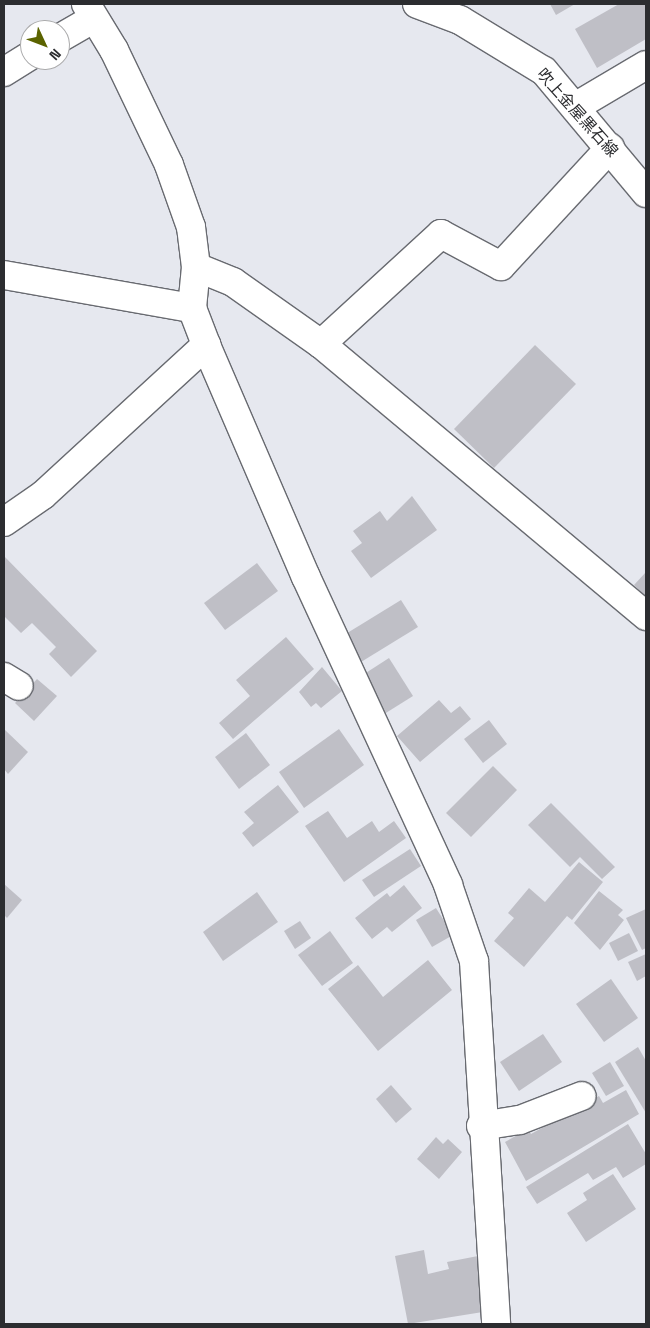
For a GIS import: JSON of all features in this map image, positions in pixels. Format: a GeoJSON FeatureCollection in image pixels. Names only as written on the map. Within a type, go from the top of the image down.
{"type":"FeatureCollection","features":[{"type":"Feature","properties":{"kind":"street","name":"吹上金屋黒石線"},"geometry":{"type":"LineString","coordinates":[[417,4],[460,20],[544,71],[646,193]]}},
{"type":"Feature","properties":{"kind":"street"},"geometry":{"type":"LineString","coordinates":[[70,29],[90,11],[169,165],[191,226],[196,267],[192,308],[206,345],[306,578],[448,886],[474,961],[481,1126],[496,1324]]}},
{"type":"Feature","properties":{"kind":"street"},"geometry":{"type":"LineString","coordinates":[[4,72],[20,62]]}},
{"type":"Feature","properties":{"kind":"street"},"geometry":{"type":"LineString","coordinates":[[575,107],[646,65]]}},
{"type":"Feature","properties":{"kind":"street"},"geometry":{"type":"LineString","coordinates":[[321,344],[441,234],[501,266],[610,148]]}},
{"type":"Feature","properties":{"kind":"street"},"geometry":{"type":"LineString","coordinates":[[196,267],[233,282],[321,344],[646,616]]}},
{"type":"Feature","properties":{"kind":"street"},"geometry":{"type":"LineString","coordinates":[[4,275],[192,308]]}},
{"type":"Feature","properties":{"kind":"street"},"geometry":{"type":"LineString","coordinates":[[4,522],[43,495],[206,345]]}},
{"type":"Feature","properties":{"kind":"street"},"geometry":{"type":"LineString","coordinates":[[481,1126],[520,1120],[582,1096]]}},
{"type":"Feature","properties":{"kind":"building"},"geometry":{"type":"Polygon","coordinates":[[[550,4],[575,4],[556,15],[550,4]]]}},
{"type":"Feature","properties":{"kind":"building"},"geometry":{"type":"Polygon","coordinates":[[[619,4],[646,4],[646,39],[597,68],[575,29],[619,4]]]}},
{"type":"Feature","properties":{"kind":"building"},"geometry":{"type":"Polygon","coordinates":[[[535,345],[576,384],[494,468],[454,429],[535,345]]]}},
{"type":"Feature","properties":{"kind":"building"},"geometry":{"type":"Polygon","coordinates":[[[412,496],[437,530],[371,578],[351,551],[362,543],[353,531],[380,511],[387,521],[412,496]]]}},
{"type":"Feature","properties":{"kind":"building"},"geometry":{"type":"Polygon","coordinates":[[[4,556],[97,651],[71,677],[49,654],[56,647],[32,623],[21,633],[4,616],[4,556]]]}},
{"type":"Feature","properties":{"kind":"building"},"geometry":{"type":"Polygon","coordinates":[[[257,563],[278,591],[225,630],[204,603],[257,563]]]}},
{"type":"Feature","properties":{"kind":"building"},"geometry":{"type":"Polygon","coordinates":[[[646,572],[646,597],[634,585],[646,572]]]}},
{"type":"Feature","properties":{"kind":"building"},"geometry":{"type":"Polygon","coordinates":[[[401,600],[418,627],[361,662],[344,635],[401,600]]]}},
{"type":"Feature","properties":{"kind":"building"},"geometry":{"type":"Polygon","coordinates":[[[286,637],[314,669],[233,739],[219,723],[250,696],[236,680],[286,637]]]}},
{"type":"Feature","properties":{"kind":"building"},"geometry":{"type":"Polygon","coordinates":[[[389,658],[413,696],[381,716],[358,678],[389,658]]]}},
{"type":"Feature","properties":{"kind":"building"},"geometry":{"type":"Polygon","coordinates":[[[322,667],[342,691],[321,708],[316,703],[311,707],[299,692],[322,667]]]}},
{"type":"Feature","properties":{"kind":"building"},"geometry":{"type":"Polygon","coordinates":[[[37,679],[57,696],[34,721],[15,703],[37,679]]]}},
{"type":"Feature","properties":{"kind":"building"},"geometry":{"type":"Polygon","coordinates":[[[439,700],[451,713],[460,706],[471,719],[420,762],[397,736],[439,700]]]}},
{"type":"Feature","properties":{"kind":"building"},"geometry":{"type":"Polygon","coordinates":[[[489,720],[507,744],[483,763],[464,739],[489,720]]]}},
{"type":"Feature","properties":{"kind":"building"},"geometry":{"type":"Polygon","coordinates":[[[4,729],[28,752],[8,774],[4,769],[4,729]]]}},
{"type":"Feature","properties":{"kind":"building"},"geometry":{"type":"Polygon","coordinates":[[[339,729],[364,765],[304,808],[279,772],[339,729]]]}},
{"type":"Feature","properties":{"kind":"building"},"geometry":{"type":"Polygon","coordinates":[[[246,733],[270,765],[239,789],[215,757],[246,733]]]}},
{"type":"Feature","properties":{"kind":"building"},"geometry":{"type":"Polygon","coordinates":[[[493,766],[517,790],[471,837],[446,813],[493,766]]]}},
{"type":"Feature","properties":{"kind":"building"},"geometry":{"type":"Polygon","coordinates":[[[278,785],[299,812],[253,847],[242,833],[254,823],[244,812],[278,785]]]}},
{"type":"Feature","properties":{"kind":"building"},"geometry":{"type":"Polygon","coordinates":[[[551,803],[615,867],[602,879],[580,857],[570,867],[528,825],[551,803]]]}},
{"type":"Feature","properties":{"kind":"building"},"geometry":{"type":"Polygon","coordinates":[[[328,811],[347,838],[372,821],[379,832],[394,821],[406,838],[344,882],[305,826],[328,811]]]}},
{"type":"Feature","properties":{"kind":"building"},"geometry":{"type":"Polygon","coordinates":[[[410,849],[421,866],[374,897],[362,880],[410,849]]]}},
{"type":"Feature","properties":{"kind":"building"},"geometry":{"type":"Polygon","coordinates":[[[579,862],[603,882],[572,920],[567,916],[524,967],[494,941],[514,918],[508,913],[529,888],[545,902],[579,862]]]}},
{"type":"Feature","properties":{"kind":"building"},"geometry":{"type":"Polygon","coordinates":[[[4,884],[22,900],[7,918],[4,915],[4,884]]]}},
{"type":"Feature","properties":{"kind":"building"},"geometry":{"type":"Polygon","coordinates":[[[404,885],[422,908],[392,932],[387,927],[372,939],[355,918],[387,893],[390,897],[404,885]]]}},
{"type":"Feature","properties":{"kind":"building"},"geometry":{"type":"Polygon","coordinates":[[[599,891],[623,910],[618,915],[624,920],[600,950],[574,923],[599,891]]]}},
{"type":"Feature","properties":{"kind":"building"},"geometry":{"type":"Polygon","coordinates":[[[257,892],[278,922],[223,961],[203,932],[257,892]]]}},
{"type":"Feature","properties":{"kind":"building"},"geometry":{"type":"Polygon","coordinates":[[[436,908],[453,935],[432,947],[416,920],[436,908]]]}},
{"type":"Feature","properties":{"kind":"building"},"geometry":{"type":"Polygon","coordinates":[[[646,909],[646,948],[642,950],[626,918],[646,909]]]}},
{"type":"Feature","properties":{"kind":"building"},"geometry":{"type":"Polygon","coordinates":[[[300,921],[311,938],[295,949],[284,931],[300,921]]]}},
{"type":"Feature","properties":{"kind":"building"},"geometry":{"type":"Polygon","coordinates":[[[330,931],[353,963],[322,986],[298,955],[330,931]]]}},
{"type":"Feature","properties":{"kind":"building"},"geometry":{"type":"Polygon","coordinates":[[[629,933],[638,951],[618,961],[609,943],[629,933]]]}},
{"type":"Feature","properties":{"kind":"building"},"geometry":{"type":"Polygon","coordinates":[[[646,954],[646,976],[637,981],[628,962],[646,954]]]}},
{"type":"Feature","properties":{"kind":"building"},"geometry":{"type":"Polygon","coordinates":[[[428,960],[452,990],[378,1051],[328,989],[358,965],[383,997],[428,960]]]}},
{"type":"Feature","properties":{"kind":"building"},"geometry":{"type":"Polygon","coordinates":[[[611,979],[638,1018],[604,1042],[576,1004],[611,979]]]}},
{"type":"Feature","properties":{"kind":"building"},"geometry":{"type":"Polygon","coordinates":[[[543,1034],[562,1062],[519,1091],[500,1062],[543,1034]]]}},
{"type":"Feature","properties":{"kind":"building"},"geometry":{"type":"Polygon","coordinates":[[[638,1047],[646,1061],[646,1113],[615,1062],[638,1047]]]}},
{"type":"Feature","properties":{"kind":"building"},"geometry":{"type":"Polygon","coordinates":[[[610,1062],[624,1086],[606,1096],[592,1073],[610,1062]]]}},
{"type":"Feature","properties":{"kind":"building"},"geometry":{"type":"Polygon","coordinates":[[[391,1085],[412,1109],[396,1123],[376,1099],[391,1085]]]}},
{"type":"Feature","properties":{"kind":"building"},"geometry":{"type":"Polygon","coordinates":[[[626,1090],[639,1114],[526,1181],[505,1142],[528,1129],[531,1134],[599,1096],[603,1103],[626,1090]]]}},
{"type":"Feature","properties":{"kind":"building"},"geometry":{"type":"Polygon","coordinates":[[[628,1124],[646,1154],[646,1164],[623,1178],[616,1167],[593,1180],[588,1173],[537,1204],[526,1187],[628,1124]]]}},
{"type":"Feature","properties":{"kind":"building"},"geometry":{"type":"Polygon","coordinates":[[[436,1137],[443,1144],[448,1139],[462,1152],[439,1179],[417,1159],[436,1137]]]}},
{"type":"Feature","properties":{"kind":"building"},"geometry":{"type":"Polygon","coordinates":[[[613,1174],[636,1209],[586,1242],[567,1213],[587,1200],[583,1193],[613,1174]]]}},
{"type":"Feature","properties":{"kind":"building"},"geometry":{"type":"Polygon","coordinates":[[[424,1250],[428,1274],[449,1269],[447,1262],[478,1256],[489,1311],[408,1324],[395,1256],[424,1250]]]}}]}
